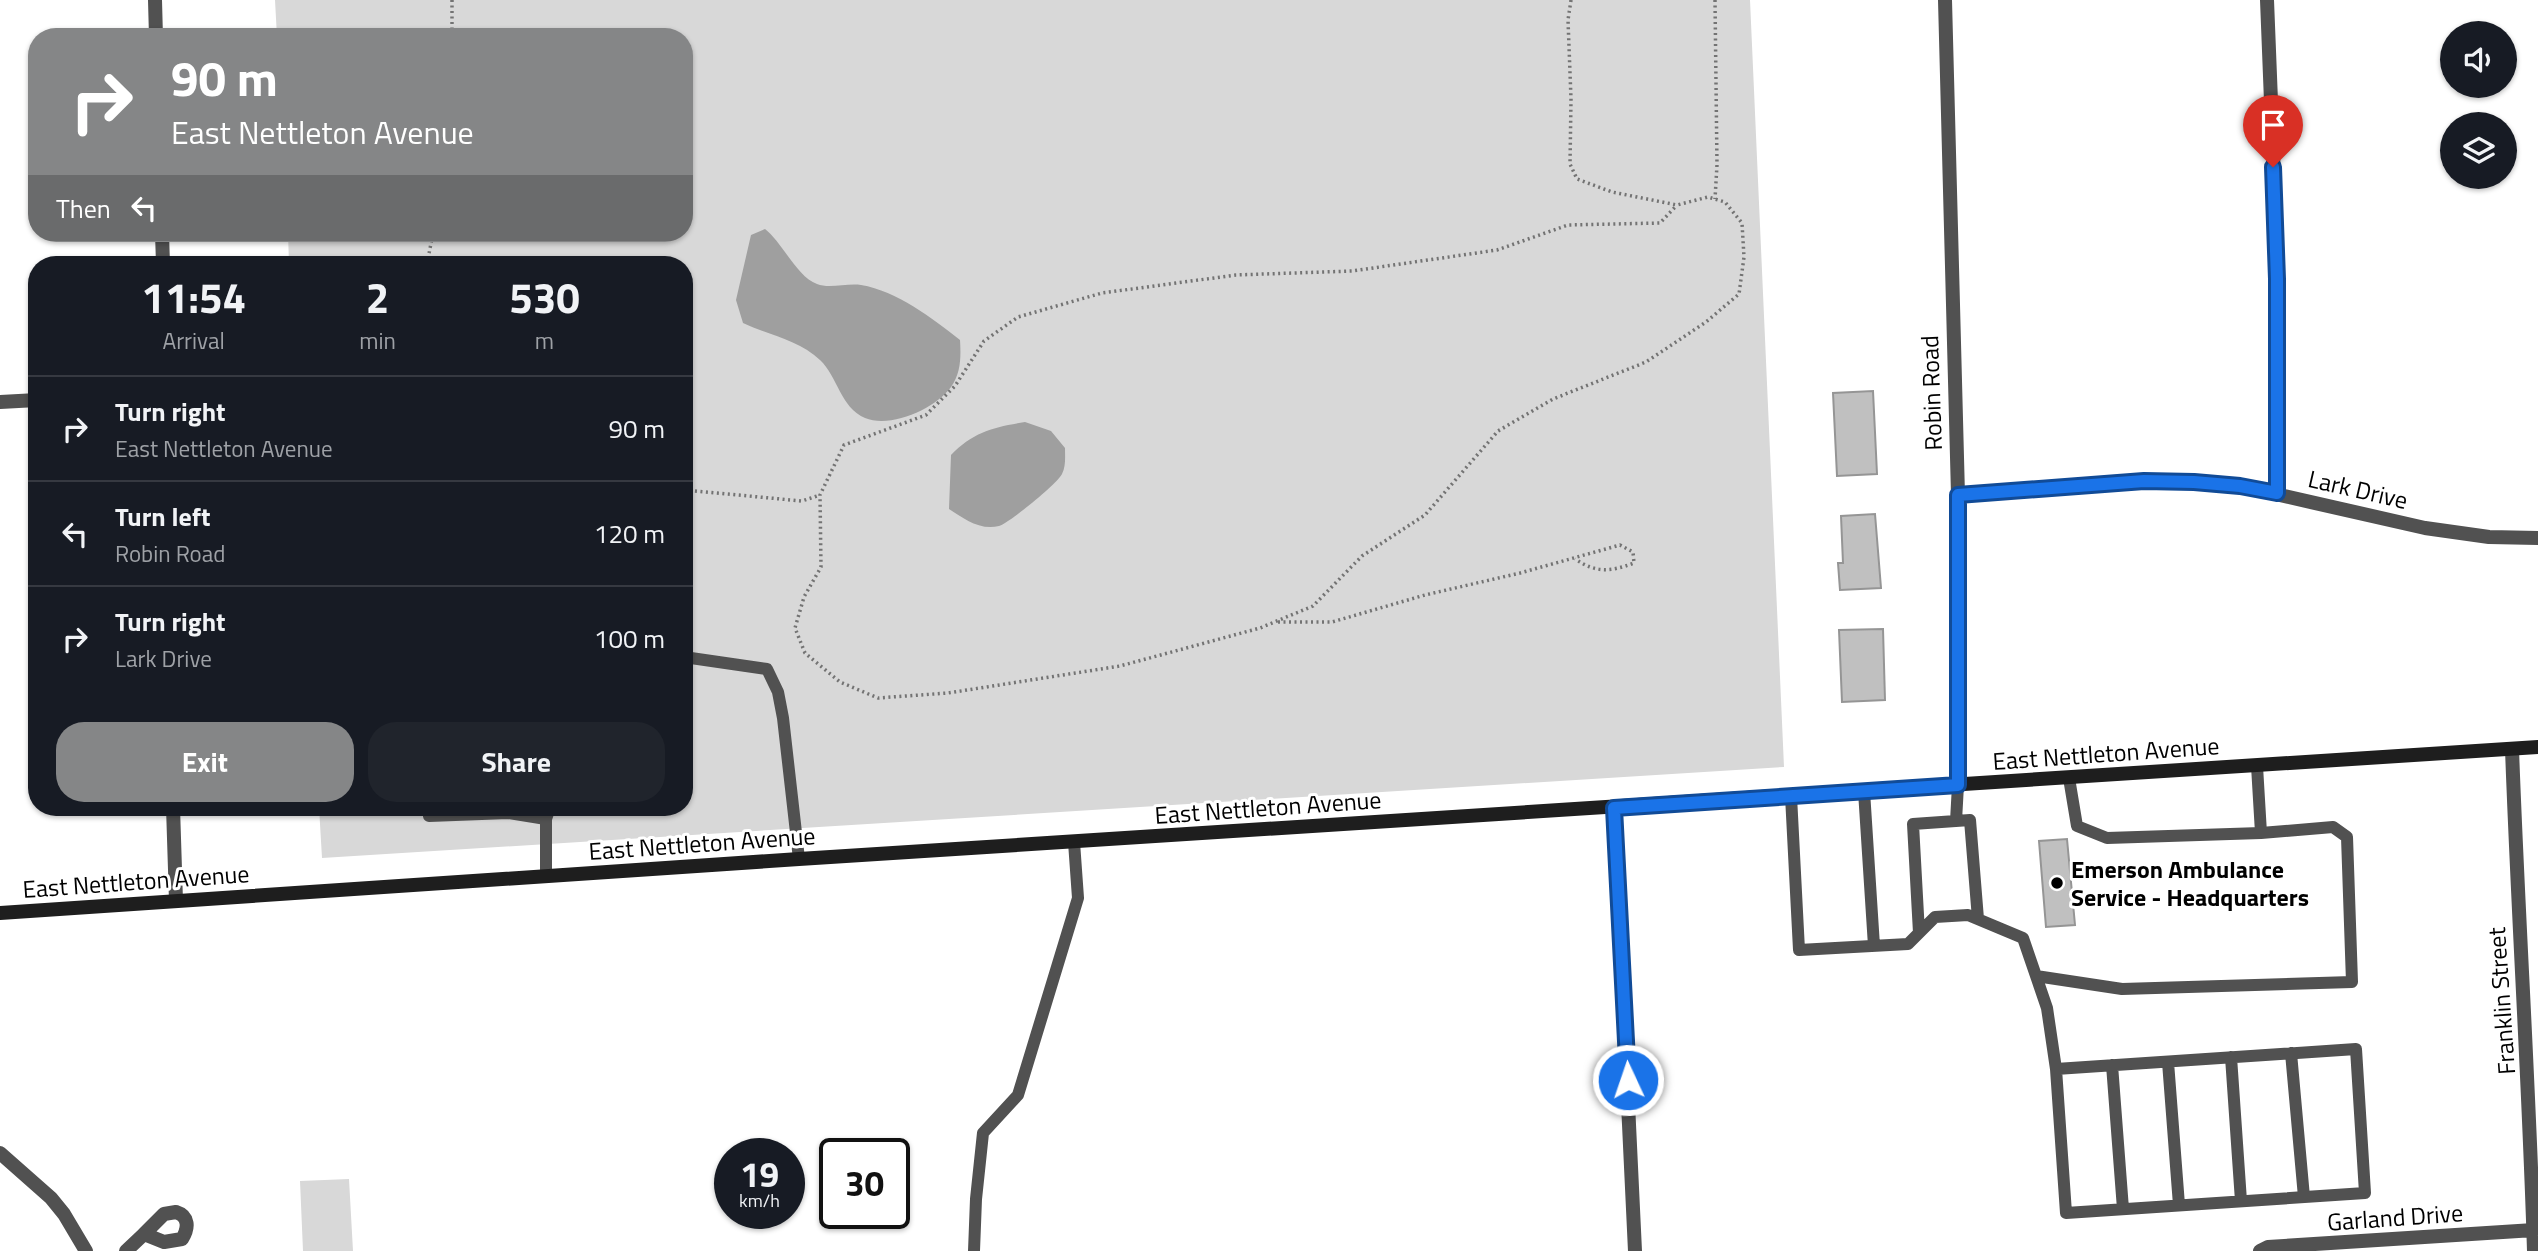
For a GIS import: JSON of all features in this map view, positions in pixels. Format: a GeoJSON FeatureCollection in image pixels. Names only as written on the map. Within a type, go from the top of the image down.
{"type":"FeatureCollection","features":[{"type":"Feature","properties":{"kind":"main road","name":"East Nettleton Avenue"},"geometry":{"type":"LineString","coordinates":[[0,913],[2538,747]]}},
{"type":"Feature","properties":{"kind":"street"},"geometry":{"type":"LineString","coordinates":[[155,0],[156,28]]}},
{"type":"Feature","properties":{"kind":"street","name":"Robin Road"},"geometry":{"type":"LineString","coordinates":[[1945,0],[1958,495],[1958,785]]}},
{"type":"Feature","properties":{"kind":"street"},"geometry":{"type":"LineString","coordinates":[[2267,0],[2277,279],[2277,493]]}},
{"type":"Feature","properties":{"kind":"street"},"geometry":{"type":"LineString","coordinates":[[0,402],[28,400]]}},
{"type":"Feature","properties":{"kind":"street","name":"Lark Drive"},"geometry":{"type":"LineString","coordinates":[[1958,495],[2144,481],[2194,482],[2277,493],[2425,528],[2489,537],[2538,538]]}},
{"type":"Feature","properties":{"kind":"street","name":"Franklin Street"},"geometry":{"type":"LineString","coordinates":[[2512,749],[2519,938],[2529,1073],[2534,1251]]}},
{"type":"Feature","properties":{"kind":"street"},"geometry":{"type":"LineString","coordinates":[[1614,808],[1635,1251]]}},
{"type":"Feature","properties":{"kind":"street"},"geometry":{"type":"LineString","coordinates":[[173,816],[176,901]]}},
{"type":"Feature","properties":{"kind":"street"},"geometry":{"type":"LineString","coordinates":[[0,1153],[51,1198],[64,1214],[84,1250]]}},
{"type":"Feature","properties":{"kind":"street","name":"Garland Drive"},"geometry":{"type":"LineString","coordinates":[[2260,1251],[2268,1247],[2534,1230]]}},
{"type":"Feature","properties":{"kind":"street"},"geometry":{"type":"LineString","coordinates":[[126,1251],[144,1234]]}},
{"type":"Feature","properties":{"kind":"lane"},"geometry":{"type":"LineString","coordinates":[[693,658],[766,669],[778,692],[783,718],[799,859]]}},
{"type":"Feature","properties":{"kind":"lane"},"geometry":{"type":"LineString","coordinates":[[2257,765],[2261,833]]}},
{"type":"Feature","properties":{"kind":"lane"},"geometry":{"type":"LineString","coordinates":[[2036,976],[2122,989],[2352,982],[2347,837],[2333,827],[2261,833],[2107,838],[2077,826],[2069,778]]}},
{"type":"Feature","properties":{"kind":"lane"},"geometry":{"type":"LineString","coordinates":[[1956,821],[1958,785]]}},
{"type":"Feature","properties":{"kind":"lane"},"geometry":{"type":"LineString","coordinates":[[1864,791],[1874,946]]}},
{"type":"Feature","properties":{"kind":"lane"},"geometry":{"type":"LineString","coordinates":[[1791,796],[1799,950],[1908,944],[1935,917],[1968,915],[2023,938],[2047,1008],[2056,1069],[2066,1213],[2365,1193],[2356,1049],[2056,1069]]}},
{"type":"Feature","properties":{"kind":"lane"},"geometry":{"type":"LineString","coordinates":[[546,877],[548,816]]}},
{"type":"Feature","properties":{"kind":"lane"},"geometry":{"type":"LineString","coordinates":[[1919,933],[1913,824],[1970,820],[1978,919]]}},
{"type":"Feature","properties":{"kind":"lane"},"geometry":{"type":"LineString","coordinates":[[974,1251],[983,1133],[1018,1095],[1078,898],[1074,842]]}},
{"type":"Feature","properties":{"kind":"lane"},"geometry":{"type":"LineString","coordinates":[[2291,1054],[2304,1197]]}},
{"type":"Feature","properties":{"kind":"lane"},"geometry":{"type":"LineString","coordinates":[[2231,1057],[2241,1201]]}},
{"type":"Feature","properties":{"kind":"lane"},"geometry":{"type":"LineString","coordinates":[[2168,1062],[2179,1205]]}},
{"type":"Feature","properties":{"kind":"lane"},"geometry":{"type":"LineString","coordinates":[[2112,1065],[2123,1209]]}},
{"type":"Feature","properties":{"kind":"path"},"geometry":{"type":"LineString","coordinates":[[452,0],[452,28]]}},
{"type":"Feature","properties":{"kind":"path"},"geometry":{"type":"LineString","coordinates":[[1571,0],[1570,164],[1577,179],[1612,192],[1677,205],[1708,197],[1725,202],[1742,223],[1744,257],[1739,294],[1706,322],[1646,362],[1553,399],[1498,431],[1424,515],[1362,556],[1313,606],[1276,622],[1120,666],[948,693],[878,698],[840,682],[805,653],[795,628],[804,597],[821,567],[820,495],[844,445],[926,415],[955,386],[984,341],[1018,317],[1102,293],[1236,275],[1352,271],[1497,250],[1568,225],[1660,223],[1677,205]]}},
{"type":"Feature","properties":{"kind":"path"},"geometry":{"type":"LineString","coordinates":[[1715,0],[1715,199]]}},
{"type":"Feature","properties":{"kind":"path"},"geometry":{"type":"LineString","coordinates":[[693,491],[802,501],[820,495]]}},
{"type":"Feature","properties":{"kind":"path"},"geometry":{"type":"LineString","coordinates":[[1276,622],[1332,622],[1620,545],[1633,552],[1634,563],[1617,570],[1591,569],[1575,559]]}},
{"type":"Feature","properties":{"kind":"shaded area"},"geometry":{"type":"Polygon","coordinates":[[[275,0],[1750,0],[1784,767],[322,858],[320,816],[693,816],[693,256],[289,256],[288,242],[693,242],[693,28],[277,28],[275,0]]]}},
{"type":"Feature","properties":{"kind":"shaded area"},"geometry":{"type":"Polygon","coordinates":[[[765,229],[796,267],[817,284],[861,285],[888,293],[926,315],[960,340],[957,376],[944,395],[924,409],[900,419],[876,421],[865,418],[850,407],[826,367],[812,353],[743,323],[736,300],[751,235],[765,229]]]}},
{"type":"Feature","properties":{"kind":"shaded area"},"geometry":{"type":"Polygon","coordinates":[[[1025,422],[1051,431],[1065,448],[1064,468],[1058,479],[1022,511],[999,526],[979,525],[949,509],[951,455],[976,436],[1003,426],[1025,422]]]}},
{"type":"Feature","properties":{"kind":"shaded area"},"geometry":{"type":"Polygon","coordinates":[[[349,1179],[353,1251],[303,1251],[300,1181],[349,1179]]]}},
{"type":"Feature","properties":{"kind":"building"},"geometry":{"type":"Polygon","coordinates":[[[1873,391],[1877,474],[1837,476],[1833,393],[1873,391]]]}},
{"type":"Feature","properties":{"kind":"building"},"geometry":{"type":"Polygon","coordinates":[[[1875,514],[1881,588],[1840,590],[1838,563],[1843,563],[1841,516],[1875,514]]]}},
{"type":"Feature","properties":{"kind":"building"},"geometry":{"type":"Polygon","coordinates":[[[1883,629],[1885,700],[1842,702],[1839,630],[1883,629]]]}},
{"type":"Feature","properties":{"kind":"building","name":"Emerson Ambulance Service - Headquarters"},"geometry":{"type":"Polygon","coordinates":[[[2067,839],[2075,925],[2046,927],[2039,841],[2067,839]]]}},
{"type":"Feature","properties":{"kind":"place","name":"Emerson Ambulance Service - Headquarters"},"geometry":{"type":"Point","coordinates":[2057,883]}},
{"type":"Feature","properties":{"kind":"route"},"geometry":{"type":"LineString","coordinates":[[1628,1080],[1614,808],[1958,785],[1958,495],[2144,481],[2240,486],[2277,493],[2277,279],[2273,167]]}}]}
